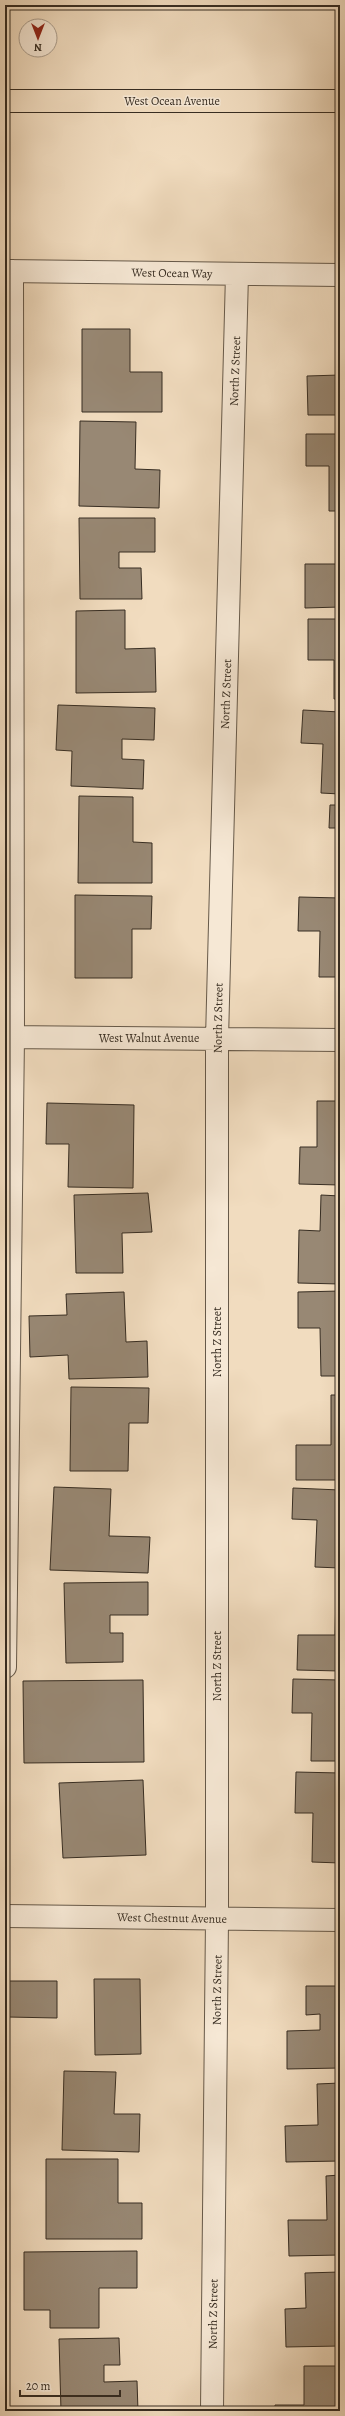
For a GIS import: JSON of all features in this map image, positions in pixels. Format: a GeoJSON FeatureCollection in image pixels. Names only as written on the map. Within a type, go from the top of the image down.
{"type":"FeatureCollection","features":[{"type":"Feature","properties":{"kind":"main road","name":"West Ocean Avenue"},"geometry":{"type":"LineString","coordinates":[[5,101],[340,101]]}},
{"type":"Feature","properties":{"kind":"street","name":"West Ocean Way"},"geometry":{"type":"LineString","coordinates":[[9,271],[340,275]]}},
{"type":"Feature","properties":{"kind":"street"},"geometry":{"type":"LineString","coordinates":[[5,1667],[9,1037],[9,271]]}},
{"type":"Feature","properties":{"kind":"street","name":"North Z Street"},"geometry":{"type":"LineString","coordinates":[[212,2411],[217,1919],[217,1038],[237,274]]}},
{"type":"Feature","properties":{"kind":"street","name":"West Walnut Avenue"},"geometry":{"type":"LineString","coordinates":[[9,1037],[340,1040]]}},
{"type":"Feature","properties":{"kind":"street","name":"West Chestnut Avenue"},"geometry":{"type":"LineString","coordinates":[[5,1916],[340,1920]]}},
{"type":"Feature","properties":{"kind":"building"},"geometry":{"type":"Polygon","coordinates":[[[82,329],[130,329],[130,372],[162,372],[162,412],[82,412],[82,329]]]}},
{"type":"Feature","properties":{"kind":"building"},"geometry":{"type":"Polygon","coordinates":[[[340,375],[340,415],[308,415],[307,376],[340,375]]]}},
{"type":"Feature","properties":{"kind":"building"},"geometry":{"type":"Polygon","coordinates":[[[80,421],[136,422],[135,469],[160,470],[159,508],[79,506],[80,421]]]}},
{"type":"Feature","properties":{"kind":"building"},"geometry":{"type":"Polygon","coordinates":[[[306,434],[340,434],[340,511],[329,511],[329,466],[306,466],[306,434]]]}},
{"type":"Feature","properties":{"kind":"building"},"geometry":{"type":"Polygon","coordinates":[[[79,518],[155,518],[155,552],[119,552],[119,568],[141,568],[142,599],[80,599],[79,518]]]}},
{"type":"Feature","properties":{"kind":"building"},"geometry":{"type":"Polygon","coordinates":[[[337,524],[340,524],[340,607],[305,608],[305,564],[338,564],[337,524]]]}},
{"type":"Feature","properties":{"kind":"building"},"geometry":{"type":"Polygon","coordinates":[[[125,610],[125,649],[155,648],[156,692],[76,693],[76,611],[125,610]]]}},
{"type":"Feature","properties":{"kind":"building"},"geometry":{"type":"Polygon","coordinates":[[[308,619],[340,619],[340,699],[334,699],[334,660],[308,660],[308,619]]]}},
{"type":"Feature","properties":{"kind":"building"},"geometry":{"type":"Polygon","coordinates":[[[58,705],[155,708],[154,740],[122,739],[122,759],[144,760],[143,789],[71,786],[72,751],[56,750],[58,705]]]}},
{"type":"Feature","properties":{"kind":"building"},"geometry":{"type":"Polygon","coordinates":[[[303,710],[340,712],[340,794],[321,793],[323,744],[301,743],[303,710]]]}},
{"type":"Feature","properties":{"kind":"building"},"geometry":{"type":"Polygon","coordinates":[[[79,796],[133,797],[133,842],[152,843],[152,883],[78,883],[79,796]]]}},
{"type":"Feature","properties":{"kind":"building"},"geometry":{"type":"Polygon","coordinates":[[[330,805],[340,805],[340,879],[337,879],[339,828],[329,828],[330,805]]]}},
{"type":"Feature","properties":{"kind":"building"},"geometry":{"type":"Polygon","coordinates":[[[75,895],[152,896],[151,929],[132,929],[132,978],[75,978],[75,895]]]}},
{"type":"Feature","properties":{"kind":"building"},"geometry":{"type":"Polygon","coordinates":[[[299,897],[340,898],[340,977],[319,977],[320,931],[298,931],[299,897]]]}},
{"type":"Feature","properties":{"kind":"building"},"geometry":{"type":"Polygon","coordinates":[[[317,1101],[340,1101],[340,1185],[299,1184],[300,1147],[317,1147],[317,1101]]]}},
{"type":"Feature","properties":{"kind":"building"},"geometry":{"type":"Polygon","coordinates":[[[47,1103],[134,1105],[133,1188],[68,1187],[69,1144],[46,1144],[47,1103]]]}},
{"type":"Feature","properties":{"kind":"building"},"geometry":{"type":"Polygon","coordinates":[[[148,1193],[152,1232],[122,1233],[123,1273],[76,1273],[74,1195],[148,1193]]]}},
{"type":"Feature","properties":{"kind":"building"},"geometry":{"type":"Polygon","coordinates":[[[321,1195],[340,1196],[340,1284],[298,1283],[299,1230],[320,1231],[321,1195]]]}},
{"type":"Feature","properties":{"kind":"building"},"geometry":{"type":"Polygon","coordinates":[[[340,1291],[340,1376],[321,1376],[320,1328],[298,1328],[298,1292],[340,1291]]]}},
{"type":"Feature","properties":{"kind":"building"},"geometry":{"type":"Polygon","coordinates":[[[124,1292],[126,1342],[147,1341],[148,1377],[69,1379],[68,1355],[30,1357],[29,1316],[67,1315],[66,1294],[124,1292]]]}},
{"type":"Feature","properties":{"kind":"building"},"geometry":{"type":"Polygon","coordinates":[[[71,1387],[149,1388],[148,1423],[129,1423],[128,1471],[70,1471],[71,1387]]]}},
{"type":"Feature","properties":{"kind":"building"},"geometry":{"type":"Polygon","coordinates":[[[331,1395],[340,1395],[340,1480],[296,1480],[296,1445],[331,1445],[331,1395]]]}},
{"type":"Feature","properties":{"kind":"building"},"geometry":{"type":"Polygon","coordinates":[[[54,1487],[111,1489],[109,1536],[150,1537],[148,1573],[50,1570],[54,1487]]]}},
{"type":"Feature","properties":{"kind":"building"},"geometry":{"type":"Polygon","coordinates":[[[293,1488],[340,1490],[340,1568],[315,1567],[317,1520],[292,1519],[293,1488]]]}},
{"type":"Feature","properties":{"kind":"building"},"geometry":{"type":"Polygon","coordinates":[[[148,1582],[148,1615],[110,1615],[110,1633],[123,1633],[123,1662],[66,1663],[64,1583],[148,1582]]]}},
{"type":"Feature","properties":{"kind":"building"},"geometry":{"type":"Polygon","coordinates":[[[336,1594],[340,1594],[340,1671],[297,1670],[298,1635],[335,1635],[336,1594]]]}},
{"type":"Feature","properties":{"kind":"building"},"geometry":{"type":"Polygon","coordinates":[[[293,1679],[340,1680],[340,1761],[311,1761],[312,1713],[292,1713],[293,1679]]]}},
{"type":"Feature","properties":{"kind":"building"},"geometry":{"type":"Polygon","coordinates":[[[143,1680],[144,1762],[24,1763],[23,1681],[143,1680]]]}},
{"type":"Feature","properties":{"kind":"building"},"geometry":{"type":"Polygon","coordinates":[[[296,1772],[340,1773],[340,1863],[312,1862],[313,1813],[295,1813],[296,1772]]]}},
{"type":"Feature","properties":{"kind":"building"},"geometry":{"type":"Polygon","coordinates":[[[143,1780],[146,1855],[63,1858],[59,1783],[143,1780]]]}},
{"type":"Feature","properties":{"kind":"building"},"geometry":{"type":"Polygon","coordinates":[[[94,1979],[140,1979],[141,2054],[95,2055],[94,1979]]]}},
{"type":"Feature","properties":{"kind":"building"},"geometry":{"type":"Polygon","coordinates":[[[8,1981],[57,1981],[57,2018],[8,2017],[8,1981]]]}},
{"type":"Feature","properties":{"kind":"building"},"geometry":{"type":"Polygon","coordinates":[[[306,1986],[340,1986],[340,2068],[287,2069],[287,2031],[320,2030],[320,2014],[306,2015],[306,1986]]]}},
{"type":"Feature","properties":{"kind":"building"},"geometry":{"type":"Polygon","coordinates":[[[64,2071],[116,2072],[114,2114],[140,2114],[139,2152],[62,2150],[64,2071]]]}},
{"type":"Feature","properties":{"kind":"building"},"geometry":{"type":"Polygon","coordinates":[[[340,2083],[340,2161],[286,2162],[285,2126],[318,2125],[317,2084],[340,2083]]]}},
{"type":"Feature","properties":{"kind":"building"},"geometry":{"type":"Polygon","coordinates":[[[46,2159],[118,2159],[118,2203],[142,2203],[142,2239],[46,2239],[46,2159]]]}},
{"type":"Feature","properties":{"kind":"building"},"geometry":{"type":"Polygon","coordinates":[[[340,2175],[340,2255],[289,2256],[288,2220],[327,2220],[326,2176],[340,2175]]]}},
{"type":"Feature","properties":{"kind":"building"},"geometry":{"type":"Polygon","coordinates":[[[137,2251],[137,2288],[99,2288],[99,2328],[50,2328],[50,2310],[24,2310],[24,2252],[137,2251]]]}},
{"type":"Feature","properties":{"kind":"building"},"geometry":{"type":"Polygon","coordinates":[[[340,2272],[340,2346],[286,2347],[285,2309],[306,2308],[305,2273],[340,2272]]]}},
{"type":"Feature","properties":{"kind":"building"},"geometry":{"type":"Polygon","coordinates":[[[119,2338],[120,2365],[104,2365],[104,2382],[137,2381],[138,2411],[61,2411],[59,2339],[119,2338]]]}},
{"type":"Feature","properties":{"kind":"building"},"geometry":{"type":"Polygon","coordinates":[[[304,2366],[340,2366],[340,2411],[275,2411],[275,2405],[304,2405],[304,2366]]]}}]}
